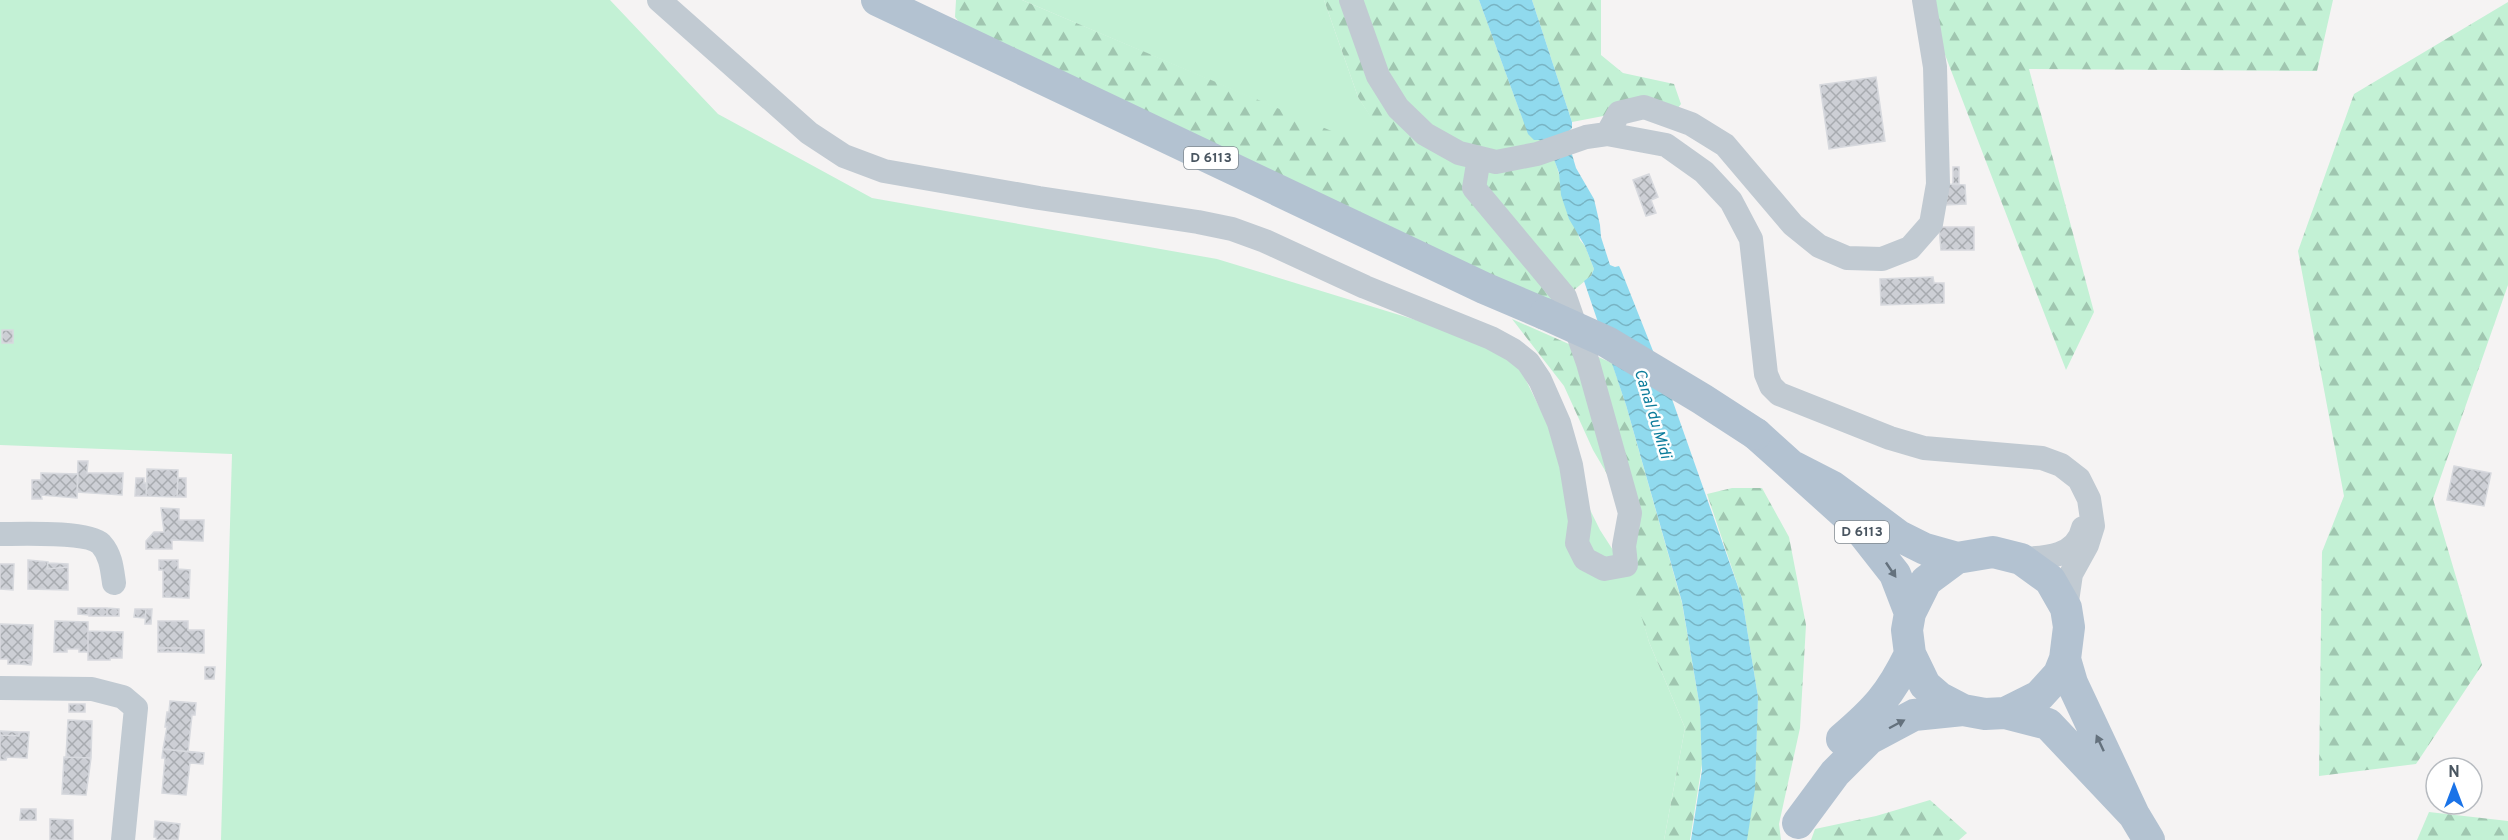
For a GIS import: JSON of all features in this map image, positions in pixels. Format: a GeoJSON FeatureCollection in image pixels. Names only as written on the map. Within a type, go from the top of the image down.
{"type":"FeatureCollection","features":[{"type":"Feature","properties":{"kind":"main road","name":"D 6113"},"geometry":{"type":"LineString","coordinates":[[877,0],[1484,288],[1606,342],[1702,399],[1755,434],[1794,466],[1855,523],[1894,574],[1910,613]]}},
{"type":"Feature","properties":{"kind":"main road","name":"D 6113"},"geometry":{"type":"LineString","coordinates":[[1794,466],[1833,487],[1899,536],[1925,549],[1957,558]]}},
{"type":"Feature","properties":{"kind":"main road"},"geometry":{"type":"LineString","coordinates":[[1795,831],[1835,773],[1869,739],[1914,715],[1963,710],[1985,714],[2005,712],[2039,696],[2059,674],[2065,659],[2069,627],[2066,608],[2050,580],[2021,559],[1993,552],[1957,558],[1926,582],[1910,613],[1907,630],[1910,654],[1926,685],[1940,698],[1963,710]]}},
{"type":"Feature","properties":{"kind":"main road"},"geometry":{"type":"LineString","coordinates":[[1795,831],[1813,778],[1836,744],[1877,709],[1897,681],[1910,654]]}},
{"type":"Feature","properties":{"kind":"main road"},"geometry":{"type":"LineString","coordinates":[[2065,659],[2072,683],[2142,827]]}},
{"type":"Feature","properties":{"kind":"main road"},"geometry":{"type":"LineString","coordinates":[[2005,712],[2048,724],[2142,827]]}},
{"type":"Feature","properties":{"kind":"street"},"geometry":{"type":"LineString","coordinates":[[658,0],[808,133],[844,156],[884,171],[1039,198],[1198,222],[1232,230],[1265,241],[1365,287],[1491,338],[1513,350],[1528,362],[1540,380],[1559,423],[1571,465],[1580,521],[1577,543],[1585,559],[1604,569],[1626,565],[1624,546],[1630,513],[1588,363],[1565,297],[1474,188],[1479,158]]}},
{"type":"Feature","properties":{"kind":"street"},"geometry":{"type":"LineString","coordinates":[[1351,0],[1378,76],[1398,108],[1425,134],[1459,153],[1496,162],[1536,154],[1596,136],[1666,145],[1704,172],[1731,201],[1751,239],[1766,374],[1779,394],[1890,438],[1924,448],[2042,458],[2061,465],[2079,479],[2089,499],[2093,526],[2087,545],[2071,574],[2066,608]]}},
{"type":"Feature","properties":{"kind":"street"},"geometry":{"type":"LineString","coordinates":[[1596,136],[1619,113],[1644,107],[1691,124],[1725,145],[1794,225],[1820,246],[1847,258],[1858,259],[1882,259],[1910,248],[1931,224],[1938,184],[1935,67],[1924,0]]}},
{"type":"Feature","properties":{"kind":"street"},"geometry":{"type":"LineString","coordinates":[[2021,559],[2045,558],[2072,548],[2082,533],[2089,499]]}},
{"type":"Feature","properties":{"kind":"street"},"geometry":{"type":"LineString","coordinates":[[0,534],[77,535],[100,542],[110,558],[114,583]]}},
{"type":"Feature","properties":{"kind":"street"},"geometry":{"type":"LineString","coordinates":[[0,688],[93,689],[123,697],[136,708],[123,840]]}},
{"type":"Feature","properties":{"kind":"green space"},"geometry":{"type":"Polygon","coordinates":[[[0,0],[610,0],[718,114],[872,198],[1217,259],[1468,336],[1518,364],[1600,530],[1631,578],[1649,642],[1685,728],[1664,840],[221,840],[232,454],[0,445],[0,0]]]}},
{"type":"Feature","properties":{"kind":"green space"},"geometry":{"type":"Polygon","coordinates":[[[956,0],[1022,0],[1367,146],[1378,129],[1358,97],[1324,0],[1479,0],[1523,120],[1546,140],[1551,149],[1580,240],[1585,246],[1594,269],[1591,276],[1545,314],[982,50],[955,17],[956,0]]]}},
{"type":"Feature","properties":{"kind":"green space"},"geometry":{"type":"Polygon","coordinates":[[[1022,0],[1324,0],[1358,97],[1379,129],[1367,147],[1022,0]]]}},
{"type":"Feature","properties":{"kind":"green space"},"geometry":{"type":"Polygon","coordinates":[[[1532,0],[1601,0],[1601,55],[1623,73],[1674,84],[1681,104],[1671,117],[1619,113],[1572,122],[1532,0]]]}},
{"type":"Feature","properties":{"kind":"green space"},"geometry":{"type":"Polygon","coordinates":[[[1924,0],[2333,0],[2317,71],[2029,69],[2094,312],[2066,370],[1924,0]]]}},
{"type":"Feature","properties":{"kind":"green space"},"geometry":{"type":"Polygon","coordinates":[[[2508,2],[2508,285],[2433,499],[2482,665],[2416,764],[2319,776],[2322,552],[2344,496],[2298,251],[2354,94],[2508,2]]]}},
{"type":"Feature","properties":{"kind":"green space"},"geometry":{"type":"Polygon","coordinates":[[[1512,319],[1612,363],[1682,603],[1700,708],[1702,764],[1690,840],[1664,840],[1685,728],[1649,642],[1626,565],[1630,513],[1593,450],[1564,386],[1512,319]]]}},
{"type":"Feature","properties":{"kind":"green space"},"geometry":{"type":"Polygon","coordinates":[[[1732,488],[1762,488],[1789,537],[1806,625],[1800,728],[1779,824],[1781,840],[1746,840],[1755,783],[1758,697],[1742,598],[1707,494],[1732,488]]]}},
{"type":"Feature","properties":{"kind":"green space"},"geometry":{"type":"Polygon","coordinates":[[[1930,800],[1967,833],[1959,840],[1811,840],[1815,829],[1876,816],[1930,800]]]}},
{"type":"Feature","properties":{"kind":"green space"},"geometry":{"type":"Polygon","coordinates":[[[2427,816],[2464,816],[2508,821],[2508,840],[2417,840],[2427,816]]]}},
{"type":"Feature","properties":{"kind":"water","name":"Canal du Midi"},"geometry":{"type":"Polygon","coordinates":[[[1479,0],[1532,0],[1572,122],[1572,128],[1566,134],[1576,168],[1594,199],[1601,237],[1610,265],[1619,266],[1621,270],[1672,399],[1742,598],[1758,697],[1755,789],[1747,840],[1691,840],[1702,770],[1700,708],[1682,602],[1626,405],[1584,281],[1591,276],[1594,269],[1585,246],[1569,219],[1561,195],[1559,173],[1547,140],[1534,140],[1528,134],[1479,0]]]}},
{"type":"Feature","properties":{"kind":"building"},"geometry":{"type":"Polygon","coordinates":[[[1876,77],[1885,141],[1829,149],[1820,85],[1876,77]]]}},
{"type":"Feature","properties":{"kind":"building"},"geometry":{"type":"Polygon","coordinates":[[[1953,167],[1959,167],[1959,184],[1953,184],[1953,167]]]}},
{"type":"Feature","properties":{"kind":"building"},"geometry":{"type":"Polygon","coordinates":[[[1649,174],[1658,197],[1651,200],[1656,213],[1646,216],[1633,180],[1649,174]]]}},
{"type":"Feature","properties":{"kind":"building"},"geometry":{"type":"Polygon","coordinates":[[[1944,184],[1965,185],[1966,204],[1944,205],[1944,184]]]}},
{"type":"Feature","properties":{"kind":"building"},"geometry":{"type":"Polygon","coordinates":[[[1939,227],[1974,227],[1974,250],[1941,250],[1939,227]]]}},
{"type":"Feature","properties":{"kind":"building"},"geometry":{"type":"Polygon","coordinates":[[[1933,277],[1934,283],[1944,283],[1944,303],[1881,305],[1880,279],[1933,277]]]}},
{"type":"Feature","properties":{"kind":"building"},"geometry":{"type":"Polygon","coordinates":[[[2,330],[13,330],[13,343],[2,343],[2,330]]]}},
{"type":"Feature","properties":{"kind":"building"},"geometry":{"type":"Polygon","coordinates":[[[78,461],[88,461],[87,473],[123,473],[122,495],[77,492],[78,461]]]}},
{"type":"Feature","properties":{"kind":"building"},"geometry":{"type":"Polygon","coordinates":[[[2454,466],[2491,473],[2484,506],[2447,500],[2454,466]]]}},
{"type":"Feature","properties":{"kind":"building"},"geometry":{"type":"Polygon","coordinates":[[[147,469],[178,470],[177,497],[146,496],[147,469]]]}},
{"type":"Feature","properties":{"kind":"building"},"geometry":{"type":"Polygon","coordinates":[[[41,473],[78,474],[77,498],[41,495],[42,499],[32,499],[32,480],[41,480],[41,473]]]}},
{"type":"Feature","properties":{"kind":"building"},"geometry":{"type":"Polygon","coordinates":[[[136,478],[144,478],[144,483],[147,483],[146,496],[135,496],[136,478]]]}},
{"type":"Feature","properties":{"kind":"building"},"geometry":{"type":"Polygon","coordinates":[[[178,478],[186,478],[186,497],[177,497],[178,478]]]}},
{"type":"Feature","properties":{"kind":"building"},"geometry":{"type":"Polygon","coordinates":[[[161,508],[179,509],[179,520],[204,520],[203,541],[172,540],[172,549],[146,549],[146,541],[154,532],[164,532],[161,508]]]}},
{"type":"Feature","properties":{"kind":"building"},"geometry":{"type":"Polygon","coordinates":[[[28,560],[48,562],[47,569],[68,567],[68,590],[28,589],[28,560]]]}},
{"type":"Feature","properties":{"kind":"building"},"geometry":{"type":"Polygon","coordinates":[[[159,560],[178,560],[178,569],[190,570],[189,598],[163,597],[163,570],[159,570],[159,560]]]}},
{"type":"Feature","properties":{"kind":"building"},"geometry":{"type":"Polygon","coordinates":[[[48,563],[68,564],[68,567],[47,569],[48,563]]]}},
{"type":"Feature","properties":{"kind":"building"},"geometry":{"type":"Polygon","coordinates":[[[0,564],[14,564],[13,590],[0,589],[0,564]]]}},
{"type":"Feature","properties":{"kind":"building"},"geometry":{"type":"Polygon","coordinates":[[[78,608],[89,608],[89,615],[78,614],[78,608]]]}},
{"type":"Feature","properties":{"kind":"building"},"geometry":{"type":"Polygon","coordinates":[[[89,608],[107,608],[107,616],[89,616],[89,608]]]}},
{"type":"Feature","properties":{"kind":"building"},"geometry":{"type":"Polygon","coordinates":[[[107,608],[119,609],[119,616],[107,616],[107,608]]]}},
{"type":"Feature","properties":{"kind":"building"},"geometry":{"type":"Polygon","coordinates":[[[135,609],[146,609],[145,618],[134,617],[135,609]]]}},
{"type":"Feature","properties":{"kind":"building"},"geometry":{"type":"Polygon","coordinates":[[[146,609],[152,609],[151,624],[145,624],[146,609]]]}},
{"type":"Feature","properties":{"kind":"building"},"geometry":{"type":"Polygon","coordinates":[[[55,621],[88,622],[88,652],[67,649],[67,652],[54,652],[55,621]]]}},
{"type":"Feature","properties":{"kind":"building"},"geometry":{"type":"Polygon","coordinates":[[[158,621],[188,621],[188,630],[204,630],[204,653],[181,652],[181,648],[158,648],[158,621]]]}},
{"type":"Feature","properties":{"kind":"building"},"geometry":{"type":"Polygon","coordinates":[[[0,624],[33,625],[32,660],[19,660],[19,664],[8,664],[8,659],[0,659],[0,624]]]}},
{"type":"Feature","properties":{"kind":"building"},"geometry":{"type":"Polygon","coordinates":[[[88,631],[123,632],[122,658],[88,660],[88,631]]]}},
{"type":"Feature","properties":{"kind":"building"},"geometry":{"type":"Polygon","coordinates":[[[158,648],[181,648],[181,652],[158,652],[158,648]]]}},
{"type":"Feature","properties":{"kind":"building"},"geometry":{"type":"Polygon","coordinates":[[[19,660],[32,660],[31,665],[19,664],[19,660]]]}},
{"type":"Feature","properties":{"kind":"building"},"geometry":{"type":"Polygon","coordinates":[[[205,667],[215,667],[214,679],[205,679],[205,667]]]}},
{"type":"Feature","properties":{"kind":"building"},"geometry":{"type":"Polygon","coordinates":[[[170,701],[196,703],[195,715],[192,715],[188,752],[163,749],[170,701]]]}},
{"type":"Feature","properties":{"kind":"building"},"geometry":{"type":"Polygon","coordinates":[[[69,704],[85,704],[85,712],[69,712],[69,704]]]}},
{"type":"Feature","properties":{"kind":"building"},"geometry":{"type":"Polygon","coordinates":[[[68,720],[92,721],[91,758],[66,757],[68,720]]]}},
{"type":"Feature","properties":{"kind":"building"},"geometry":{"type":"Polygon","coordinates":[[[0,731],[19,732],[19,736],[0,735],[0,731]]]}},
{"type":"Feature","properties":{"kind":"building"},"geometry":{"type":"Polygon","coordinates":[[[19,732],[29,732],[27,758],[7,757],[6,760],[0,760],[0,735],[19,736],[19,732]]]}},
{"type":"Feature","properties":{"kind":"building"},"geometry":{"type":"Polygon","coordinates":[[[163,749],[204,753],[203,764],[190,763],[186,795],[162,793],[165,758],[162,758],[163,749]]]}},
{"type":"Feature","properties":{"kind":"building"},"geometry":{"type":"Polygon","coordinates":[[[64,757],[91,758],[86,795],[62,794],[64,757]]]}},
{"type":"Feature","properties":{"kind":"building"},"geometry":{"type":"Polygon","coordinates":[[[21,809],[36,809],[36,820],[20,820],[21,809]]]}},
{"type":"Feature","properties":{"kind":"building"},"geometry":{"type":"Polygon","coordinates":[[[50,819],[73,820],[73,840],[50,840],[50,819]]]}},
{"type":"Feature","properties":{"kind":"building"},"geometry":{"type":"Polygon","coordinates":[[[155,821],[180,824],[178,840],[156,840],[157,837],[154,837],[155,821]]]}}]}
